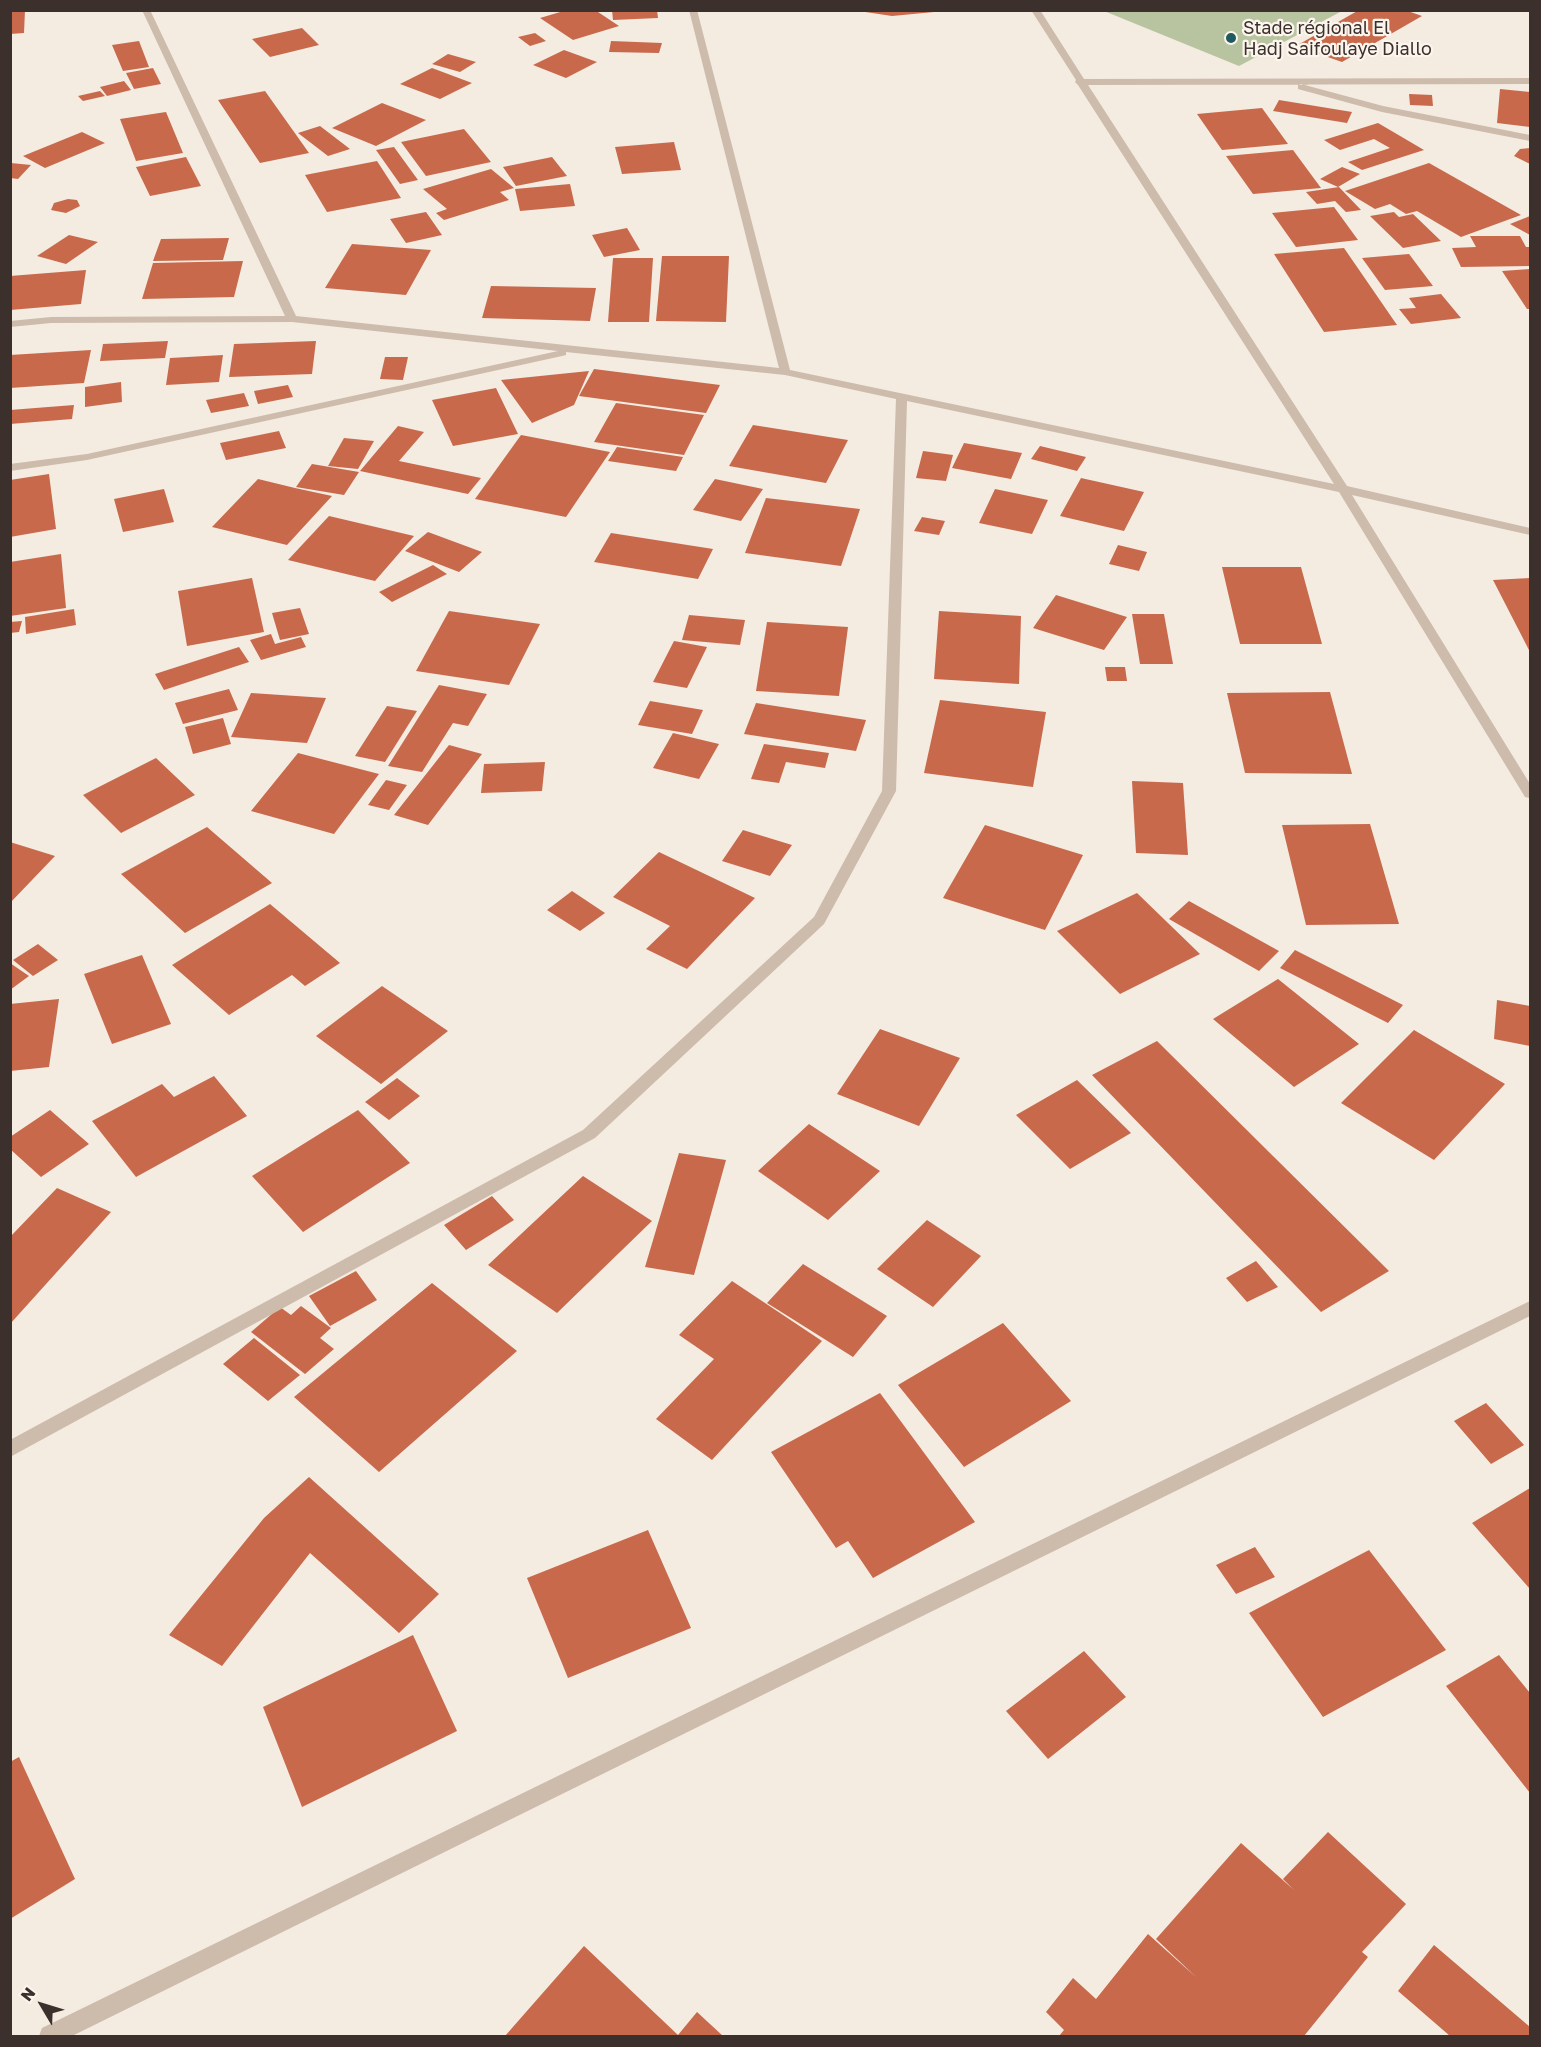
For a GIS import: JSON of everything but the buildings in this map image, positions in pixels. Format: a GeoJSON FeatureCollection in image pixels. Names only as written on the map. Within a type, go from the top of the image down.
{"type":"FeatureCollection","features":[{"type":"Feature","properties":{"kind":"street"},"geometry":{"type":"LineString","coordinates":[[146,10],[292,319]]}},
{"type":"Feature","properties":{"kind":"street"},"geometry":{"type":"LineString","coordinates":[[693,10],[785,372]]}},
{"type":"Feature","properties":{"kind":"street"},"geometry":{"type":"LineString","coordinates":[[1035,10],[1079,82],[1343,489],[1530,794]]}},
{"type":"Feature","properties":{"kind":"street"},"geometry":{"type":"LineString","coordinates":[[1079,82],[1530,81]]}},
{"type":"Feature","properties":{"kind":"street"},"geometry":{"type":"LineString","coordinates":[[1281,82],[1382,109],[1530,138]]}},
{"type":"Feature","properties":{"kind":"street"},"geometry":{"type":"LineString","coordinates":[[10,324],[51,320],[292,319],[785,372],[1343,489],[1530,531]]}},
{"type":"Feature","properties":{"kind":"street"},"geometry":{"type":"LineString","coordinates":[[10,468],[87,457],[577,350]]}},
{"type":"Feature","properties":{"kind":"street"},"geometry":{"type":"LineString","coordinates":[[10,1449],[589,1134],[819,920],[889,791],[902,396]]}},
{"type":"Feature","properties":{"kind":"street"},"geometry":{"type":"LineString","coordinates":[[50,2037],[1530,1308]]}},
{"type":"Feature","properties":{"kind":"green space","name":"Stade régional El Hadj Saifoulaye Diallo"},"geometry":{"type":"Polygon","coordinates":[[[1342,10],[1239,66],[1104,11],[1342,10]]]}},
{"type":"Feature","properties":{"kind":"place","name":"Stade régional El Hadj Saifoulaye Diallo"},"geometry":{"type":"Point","coordinates":[1231,38]}}]}
